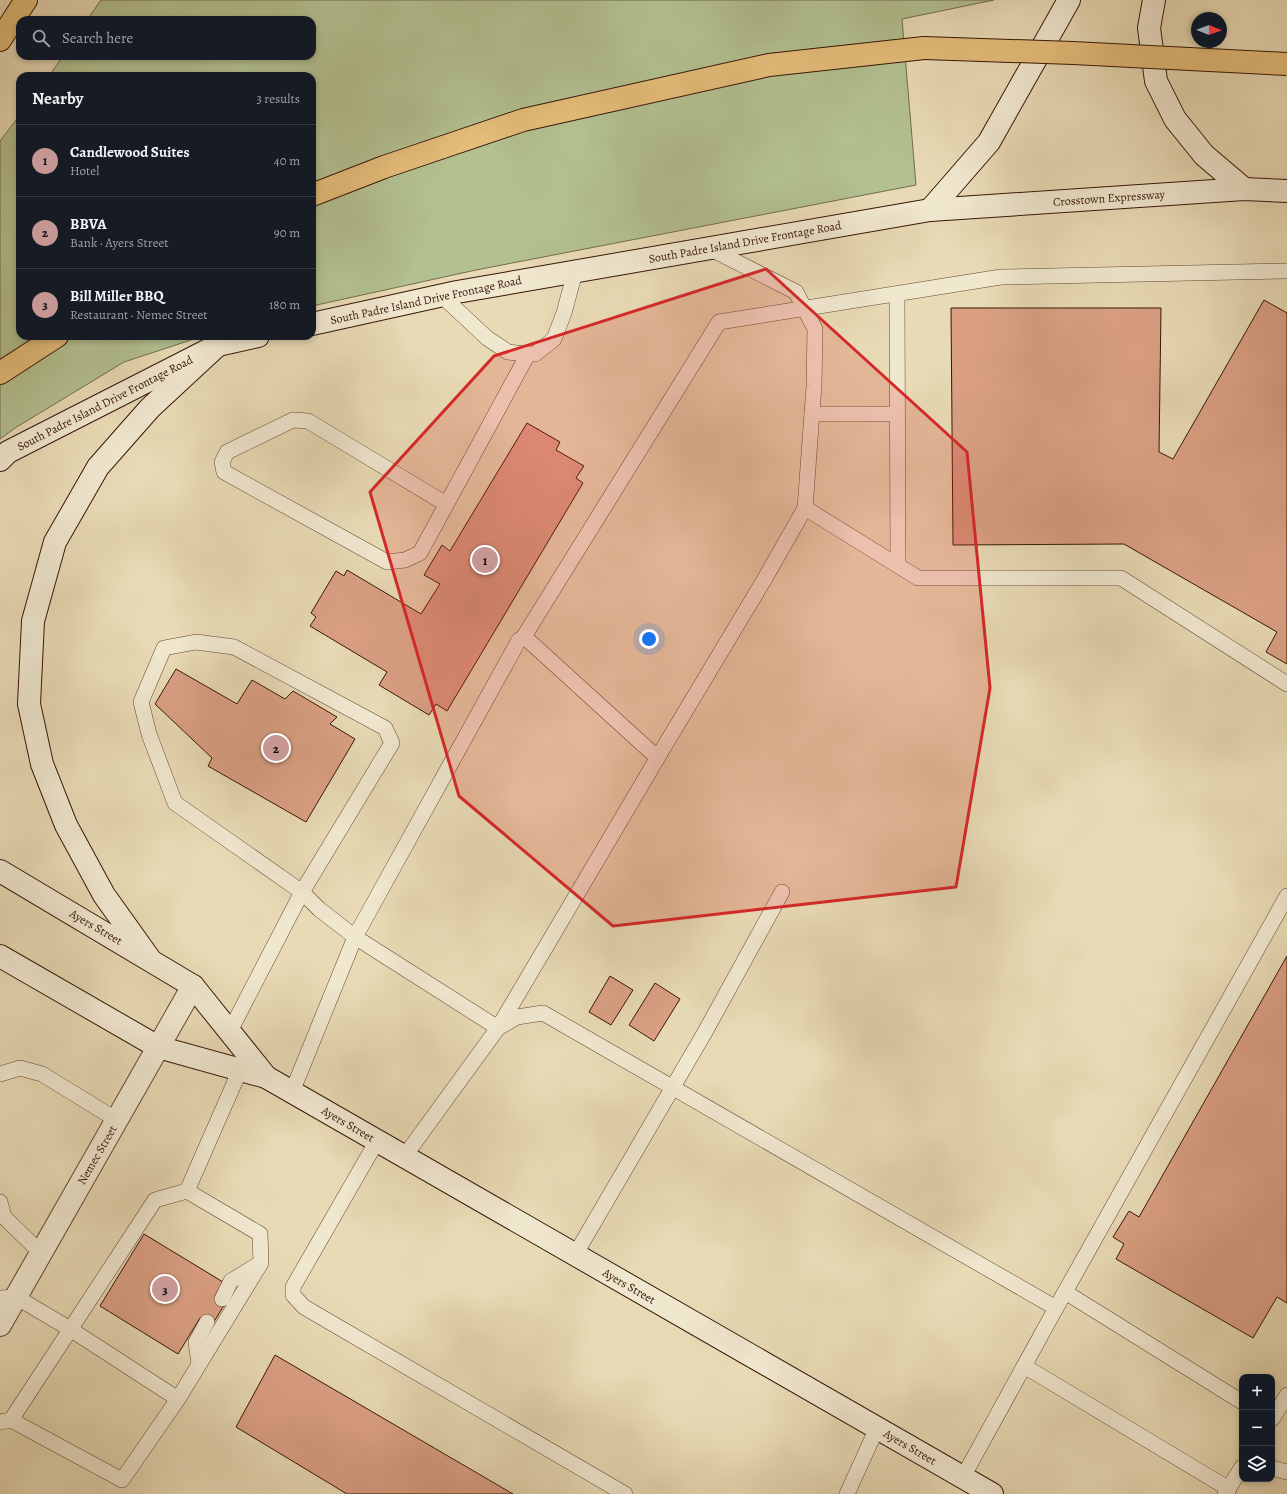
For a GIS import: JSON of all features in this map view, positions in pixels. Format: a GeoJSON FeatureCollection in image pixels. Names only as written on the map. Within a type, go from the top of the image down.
{"type":"FeatureCollection","features":[{"type":"Feature","properties":{"kind":"highway"},"geometry":{"type":"LineString","coordinates":[[0,40],[26,0]]}},
{"type":"Feature","properties":{"kind":"highway"},"geometry":{"type":"LineString","coordinates":[[316,193],[384,167],[523,120],[762,67],[924,48],[1073,53],[1287,64]]}},
{"type":"Feature","properties":{"kind":"highway"},"geometry":{"type":"LineString","coordinates":[[0,372],[51,340]]}},
{"type":"Feature","properties":{"kind":"main road"},"geometry":{"type":"LineString","coordinates":[[930,210],[988,142],[1069,0]]}},
{"type":"Feature","properties":{"kind":"main road"},"geometry":{"type":"LineString","coordinates":[[1154,0],[1149,28],[1156,81],[1175,119],[1204,155],[1244,189]]}},
{"type":"Feature","properties":{"kind":"main road","name":"Crosstown Expressway"},"geometry":{"type":"LineString","coordinates":[[930,210],[1244,189],[1287,191]]}},
{"type":"Feature","properties":{"kind":"main road","name":"South Padre Island Drive Frontage Road"},"geometry":{"type":"LineString","coordinates":[[316,323],[442,295],[930,210]]}},
{"type":"Feature","properties":{"kind":"main road","name":"South Padre Island Drive Frontage Road"},"geometry":{"type":"LineString","coordinates":[[0,460],[8,452],[218,345],[240,340]]}},
{"type":"Feature","properties":{"kind":"main road"},"geometry":{"type":"LineString","coordinates":[[149,958],[104,895],[66,826],[42,764],[29,704],[33,620],[55,542],[98,467],[150,408],[218,345]]}},
{"type":"Feature","properties":{"kind":"main road","name":"Ayers Street"},"geometry":{"type":"LineString","coordinates":[[0,871],[149,958],[193,986],[266,1077]]}},
{"type":"Feature","properties":{"kind":"main road","name":"Ayers Street"},"geometry":{"type":"LineString","coordinates":[[0,956],[158,1047],[266,1077],[992,1494]]}},
{"type":"Feature","properties":{"kind":"main road","name":"Nemec Street"},"geometry":{"type":"LineString","coordinates":[[0,1325],[8,1298],[41,1253],[193,986]]}},
{"type":"Feature","properties":{"kind":"lane"},"geometry":{"type":"LineString","coordinates":[[404,1156],[498,1028],[771,568],[805,508],[812,414],[815,329],[796,292],[709,248]]}},
{"type":"Feature","properties":{"kind":"lane"},"geometry":{"type":"LineString","coordinates":[[292,1092],[355,937],[520,640],[524,638],[719,322],[1001,277],[1287,271]]}},
{"type":"Feature","properties":{"kind":"lane"},"geometry":{"type":"LineString","coordinates":[[442,295],[483,334],[508,352],[535,354],[554,339],[564,313],[575,272]]}},
{"type":"Feature","properties":{"kind":"lane"},"geometry":{"type":"LineString","coordinates":[[897,294],[898,565]]}},
{"type":"Feature","properties":{"kind":"lane"},"geometry":{"type":"LineString","coordinates":[[446,504],[308,421],[293,420],[227,452],[222,462],[224,472],[387,562],[405,560],[420,553],[528,354]]}},
{"type":"Feature","properties":{"kind":"lane"},"geometry":{"type":"LineString","coordinates":[[812,414],[897,414]]}},
{"type":"Feature","properties":{"kind":"lane"},"geometry":{"type":"LineString","coordinates":[[805,508],[918,578],[1121,578],[1287,684]]}},
{"type":"Feature","properties":{"kind":"lane"},"geometry":{"type":"LineString","coordinates":[[524,638],[658,757]]}},
{"type":"Feature","properties":{"kind":"lane"},"geometry":{"type":"LineString","coordinates":[[230,1031],[302,892],[392,743],[385,728],[234,647],[196,642],[164,648],[141,702],[149,734],[175,803],[302,892],[319,909],[355,937],[498,1028]]}},
{"type":"Feature","properties":{"kind":"lane"},"geometry":{"type":"LineString","coordinates":[[575,1255],[705,1032],[782,892]]}},
{"type":"Feature","properties":{"kind":"lane"},"geometry":{"type":"LineString","coordinates":[[963,1477],[1287,896]]}},
{"type":"Feature","properties":{"kind":"lane"},"geometry":{"type":"LineString","coordinates":[[498,1028],[517,1017],[543,1013],[1056,1308]]}},
{"type":"Feature","properties":{"kind":"lane"},"geometry":{"type":"LineString","coordinates":[[0,1074],[20,1068],[42,1074],[117,1120]]}},
{"type":"Feature","properties":{"kind":"lane"},"geometry":{"type":"LineString","coordinates":[[187,1191],[240,1070]]}},
{"type":"Feature","properties":{"kind":"lane"},"geometry":{"type":"LineString","coordinates":[[378,1141],[293,1287],[293,1295],[304,1307],[625,1494]]}},
{"type":"Feature","properties":{"kind":"lane"},"geometry":{"type":"LineString","coordinates":[[187,1191],[260,1234],[261,1263],[178,1399],[122,1480],[5,1421],[70,1329],[155,1200],[187,1191]]}},
{"type":"Feature","properties":{"kind":"lane"},"geometry":{"type":"LineString","coordinates":[[0,1202],[2,1218],[41,1253]]}},
{"type":"Feature","properties":{"kind":"lane"},"geometry":{"type":"LineString","coordinates":[[222,1299],[231,1281],[261,1263]]}},
{"type":"Feature","properties":{"kind":"lane"},"geometry":{"type":"LineString","coordinates":[[1065,1292],[1239,1400]]}},
{"type":"Feature","properties":{"kind":"lane"},"geometry":{"type":"LineString","coordinates":[[8,1298],[70,1329],[178,1399]]}},
{"type":"Feature","properties":{"kind":"lane"},"geometry":{"type":"LineString","coordinates":[[199,1364],[196,1342],[207,1322]]}},
{"type":"Feature","properties":{"kind":"lane"},"geometry":{"type":"LineString","coordinates":[[1024,1366],[1227,1492],[1239,1472]]}},
{"type":"Feature","properties":{"kind":"lane"},"geometry":{"type":"LineString","coordinates":[[1275,1414],[1287,1395]]}},
{"type":"Feature","properties":{"kind":"lane"},"geometry":{"type":"LineString","coordinates":[[847,1494],[877,1428]]}},
{"type":"Feature","properties":{"kind":"lane"},"geometry":{"type":"LineString","coordinates":[[1275,1469],[1287,1472]]}},
{"type":"Feature","properties":{"kind":"highlighted area"},"geometry":{"type":"Polygon","coordinates":[[[766,269],[967,452],[990,688],[956,887],[613,926],[459,796],[370,492],[494,356],[766,269]]]}},
{"type":"Feature","properties":{"kind":"green space"},"geometry":{"type":"Polygon","coordinates":[[[101,0],[994,0],[902,19],[916,185],[476,270],[316,305],[316,72],[52,72],[60,60],[316,60],[316,16],[90,16],[101,0]]]}},
{"type":"Feature","properties":{"kind":"green space"},"geometry":{"type":"Polygon","coordinates":[[[16,120],[16,340],[191,340],[124,362],[15,428],[0,439],[0,141],[16,120]]]}},
{"type":"Feature","properties":{"kind":"building"},"geometry":{"type":"Polygon","coordinates":[[[1264,300],[1287,313],[1287,664],[1266,652],[1277,632],[1124,544],[953,545],[951,308],[1161,308],[1159,452],[1173,459],[1264,300]]]}},
{"type":"Feature","properties":{"kind":"building"},"geometry":{"type":"Polygon","coordinates":[[[527,423],[560,442],[556,450],[584,466],[576,478],[583,483],[447,711],[436,704],[429,715],[379,685],[387,672],[310,626],[316,617],[311,613],[336,571],[344,576],[347,570],[421,614],[440,584],[424,575],[442,545],[450,551],[527,423]]]}},
{"type":"Feature","properties":{"kind":"building"},"geometry":{"type":"Polygon","coordinates":[[[176,669],[237,704],[252,680],[285,699],[293,691],[337,717],[330,724],[355,739],[306,822],[208,766],[212,758],[155,704],[176,669]]]}},
{"type":"Feature","properties":{"kind":"building"},"geometry":{"type":"Polygon","coordinates":[[[1287,956],[1287,1303],[1277,1297],[1253,1338],[1116,1259],[1124,1244],[1113,1237],[1129,1211],[1139,1217],[1287,956]]]}},
{"type":"Feature","properties":{"kind":"building"},"geometry":{"type":"Polygon","coordinates":[[[610,976],[633,990],[611,1025],[589,1012],[610,976]]]}},
{"type":"Feature","properties":{"kind":"building"},"geometry":{"type":"Polygon","coordinates":[[[655,983],[680,999],[654,1041],[629,1025],[655,983]]]}},
{"type":"Feature","properties":{"kind":"building"},"geometry":{"type":"Polygon","coordinates":[[[144,1234],[223,1282],[215,1296],[226,1302],[212,1325],[200,1318],[178,1354],[100,1306],[144,1234]]]}},
{"type":"Feature","properties":{"kind":"building"},"geometry":{"type":"Polygon","coordinates":[[[275,1355],[513,1494],[347,1494],[236,1427],[275,1355]]]}},
{"type":"Feature","properties":{"kind":"place","name":"Candlewood Suites"},"geometry":{"type":"Point","coordinates":[485,560]}},
{"type":"Feature","properties":{"kind":"place","name":"BBVA"},"geometry":{"type":"Point","coordinates":[276,748]}},
{"type":"Feature","properties":{"kind":"place","name":"Bill Miller BBQ"},"geometry":{"type":"Point","coordinates":[165,1289]}}]}
